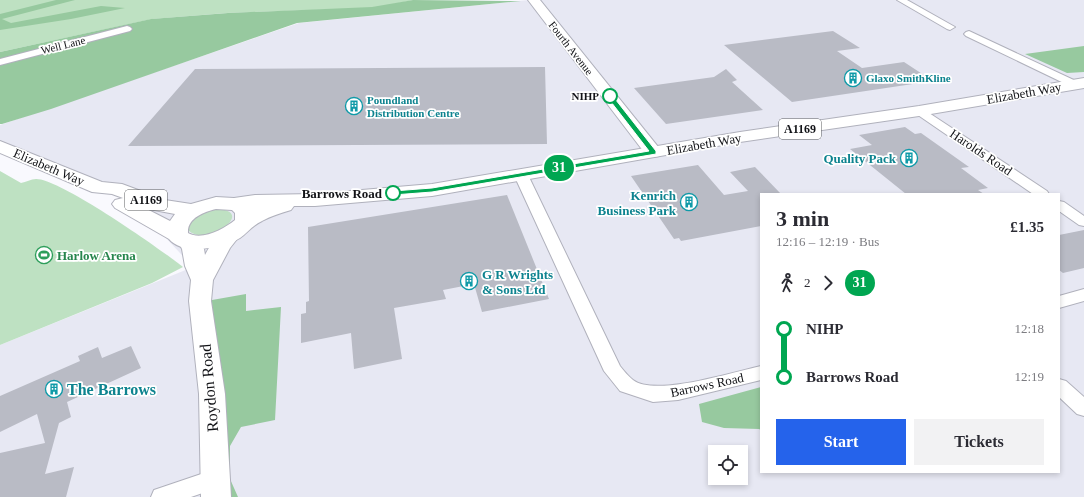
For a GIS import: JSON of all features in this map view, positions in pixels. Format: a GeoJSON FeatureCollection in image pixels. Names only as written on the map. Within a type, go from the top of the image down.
{"type":"FeatureCollection","features":[{"type":"Feature","properties":{"kind":"main road","name":"Elizabeth Way"},"geometry":{"type":"LineString","coordinates":[[0,146],[99,188],[115,188],[161,206],[194,210],[216,203],[234,204],[255,200],[300,201],[432,190],[653,152],[919,111],[1076,84]]}},
{"type":"Feature","properties":{"kind":"main road","name":"Elizabeth Way"},"geometry":{"type":"LineString","coordinates":[[99,188],[104,194],[183,237],[198,243],[209,242],[238,228],[269,210],[300,201]]}},
{"type":"Feature","properties":{"kind":"main road"},"geometry":{"type":"LineString","coordinates":[[234,204],[245,210],[246,216],[238,228]]}},
{"type":"Feature","properties":{"kind":"main road"},"geometry":{"type":"LineString","coordinates":[[183,237],[177,228],[180,221],[194,210]]}},
{"type":"Feature","properties":{"kind":"street","name":"Fourth Avenue"},"geometry":{"type":"LineString","coordinates":[[534,0],[653,152]]}},
{"type":"Feature","properties":{"kind":"street"},"geometry":{"type":"LineString","coordinates":[[901,0],[959,32],[1076,84]]}},
{"type":"Feature","properties":{"kind":"street","name":"Well Lane"},"geometry":{"type":"LineString","coordinates":[[0,62],[127,29]]}},
{"type":"Feature","properties":{"kind":"street"},"geometry":{"type":"LineString","coordinates":[[959,32],[1076,84]]}},
{"type":"Feature","properties":{"kind":"street","name":"Harolds Road"},"geometry":{"type":"LineString","coordinates":[[919,111],[1041,193]]}},
{"type":"Feature","properties":{"kind":"street","name":"Barrows Road"},"geometry":{"type":"LineString","coordinates":[[522,175],[527,190],[613,371],[627,386],[653,394],[678,392],[760,373]]}},
{"type":"Feature","properties":{"kind":"street"},"geometry":{"type":"LineString","coordinates":[[1060,206],[1084,222]]}},
{"type":"Feature","properties":{"kind":"street","name":"Roydon Road"},"geometry":{"type":"LineString","coordinates":[[216,488],[212,394],[200,301],[202,280],[221,245],[238,228]]}},
{"type":"Feature","properties":{"kind":"street","name":"Roydon Road"},"geometry":{"type":"LineString","coordinates":[[183,237],[193,249],[196,266],[202,280]]}},
{"type":"Feature","properties":{"kind":"street"},"geometry":{"type":"LineString","coordinates":[[1060,302],[1084,295]]}},
{"type":"Feature","properties":{"kind":"street"},"geometry":{"type":"LineString","coordinates":[[1060,387],[1084,408]]}},
{"type":"Feature","properties":{"kind":"street"},"geometry":{"type":"LineString","coordinates":[[162,497],[216,488]]}},
{"type":"Feature","properties":{"kind":"shaded area"},"geometry":{"type":"Polygon","coordinates":[[[529,0],[1084,0],[1084,497],[0,497],[0,345],[193,267],[125,194],[0,142],[0,125],[299,23],[529,0]]]}},
{"type":"Feature","properties":{"kind":"green space"},"geometry":{"type":"Polygon","coordinates":[[[0,0],[414,0],[373,8],[227,13],[152,19],[0,52],[0,0]]]}},
{"type":"Feature","properties":{"kind":"green space"},"geometry":{"type":"Polygon","coordinates":[[[56,0],[75,0],[2,19],[11,23],[101,6],[125,8],[71,19],[0,30],[0,14],[56,0]]]}},
{"type":"Feature","properties":{"kind":"green space"},"geometry":{"type":"Polygon","coordinates":[[[413,0],[521,1],[297,23],[51,109],[0,124],[0,52],[151,19],[228,13],[372,7],[413,0]]]}},
{"type":"Feature","properties":{"kind":"green space"},"geometry":{"type":"Polygon","coordinates":[[[1084,46],[1084,72],[1067,73],[1025,54],[1084,46]]]}},
{"type":"Feature","properties":{"kind":"green space"},"geometry":{"type":"Polygon","coordinates":[[[0,171],[21,183],[36,179],[48,182],[66,190],[110,216],[183,267],[152,283],[0,345],[0,171]]]}},
{"type":"Feature","properties":{"kind":"green space"},"geometry":{"type":"Polygon","coordinates":[[[213,209],[226,210],[232,215],[231,221],[225,227],[206,235],[196,234],[187,229],[193,217],[213,209]]]}},
{"type":"Feature","properties":{"kind":"green space"},"geometry":{"type":"Polygon","coordinates":[[[246,294],[246,311],[281,307],[275,420],[241,427],[230,446],[230,479],[238,497],[216,497],[212,300],[246,294]]]}},
{"type":"Feature","properties":{"kind":"green space"},"geometry":{"type":"Polygon","coordinates":[[[760,387],[760,430],[724,428],[702,422],[699,404],[760,387]]]}},
{"type":"Feature","properties":{"kind":"building","name":"Glaxo SmithKline"},"geometry":{"type":"Polygon","coordinates":[[[833,31],[860,48],[837,51],[862,68],[904,62],[933,81],[792,102],[724,45],[833,31]]]}},
{"type":"Feature","properties":{"kind":"building","name":"Poundland Distribution Centre"},"geometry":{"type":"Polygon","coordinates":[[[545,67],[547,144],[128,146],[195,69],[545,67]]]}},
{"type":"Feature","properties":{"kind":"building"},"geometry":{"type":"Polygon","coordinates":[[[726,69],[737,80],[732,82],[763,110],[666,124],[634,88],[714,77],[726,69]]]}},
{"type":"Feature","properties":{"kind":"building","name":"Quality Pack"},"geometry":{"type":"Polygon","coordinates":[[[905,127],[915,134],[921,133],[969,167],[961,168],[988,188],[978,190],[982,193],[905,193],[850,149],[872,145],[859,135],[905,127]]]}},
{"type":"Feature","properties":{"kind":"building","name":"Kenrich Business Park"},"geometry":{"type":"Polygon","coordinates":[[[698,165],[724,195],[748,191],[730,172],[755,167],[780,193],[760,193],[760,226],[681,241],[679,238],[674,239],[631,176],[698,165]]]}},
{"type":"Feature","properties":{"kind":"building","name":"G R Wrights & Sons Ltd"},"geometry":{"type":"Polygon","coordinates":[[[507,195],[549,299],[482,312],[474,284],[443,290],[446,299],[394,308],[402,359],[354,369],[351,333],[301,343],[301,314],[306,313],[306,302],[309,301],[308,227],[507,195]]]}},
{"type":"Feature","properties":{"kind":"building"},"geometry":{"type":"Polygon","coordinates":[[[1084,230],[1084,268],[1063,273],[1060,271],[1060,235],[1084,230]]]}},
{"type":"Feature","properties":{"kind":"building"},"geometry":{"type":"Polygon","coordinates":[[[131,346],[141,368],[67,402],[71,417],[59,423],[45,474],[74,467],[66,497],[0,497],[0,453],[45,443],[37,414],[0,432],[0,396],[80,361],[78,356],[98,347],[102,358],[131,346]]]}},
{"type":"Feature","properties":{"kind":"bus line","name":"31"},"geometry":{"type":"LineString","coordinates":[[393,193],[432,190],[653,152],[610,96]]}},
{"type":"Feature","properties":{"kind":"place","name":"Glaxo SmithKline"},"geometry":{"type":"Point","coordinates":[853,78]}},
{"type":"Feature","properties":{"kind":"place","name":"NIHP"},"geometry":{"type":"Point","coordinates":[610,96]}},
{"type":"Feature","properties":{"kind":"place","name":"Poundland Distribution Centre"},"geometry":{"type":"Point","coordinates":[354,106]}},
{"type":"Feature","properties":{"kind":"place","name":"Quality Pack"},"geometry":{"type":"Point","coordinates":[909,158]}},
{"type":"Feature","properties":{"kind":"place","name":"Barrows Road"},"geometry":{"type":"Point","coordinates":[393,193]}},
{"type":"Feature","properties":{"kind":"place","name":"Kenrich Business Park"},"geometry":{"type":"Point","coordinates":[689,202]}},
{"type":"Feature","properties":{"kind":"place","name":"Harlow Arena"},"geometry":{"type":"Point","coordinates":[44,255]}},
{"type":"Feature","properties":{"kind":"place","name":"G R Wrights & Sons Ltd"},"geometry":{"type":"Point","coordinates":[469,281]}},
{"type":"Feature","properties":{"kind":"place","name":"The Barrows"},"geometry":{"type":"Point","coordinates":[54,389]}}]}
